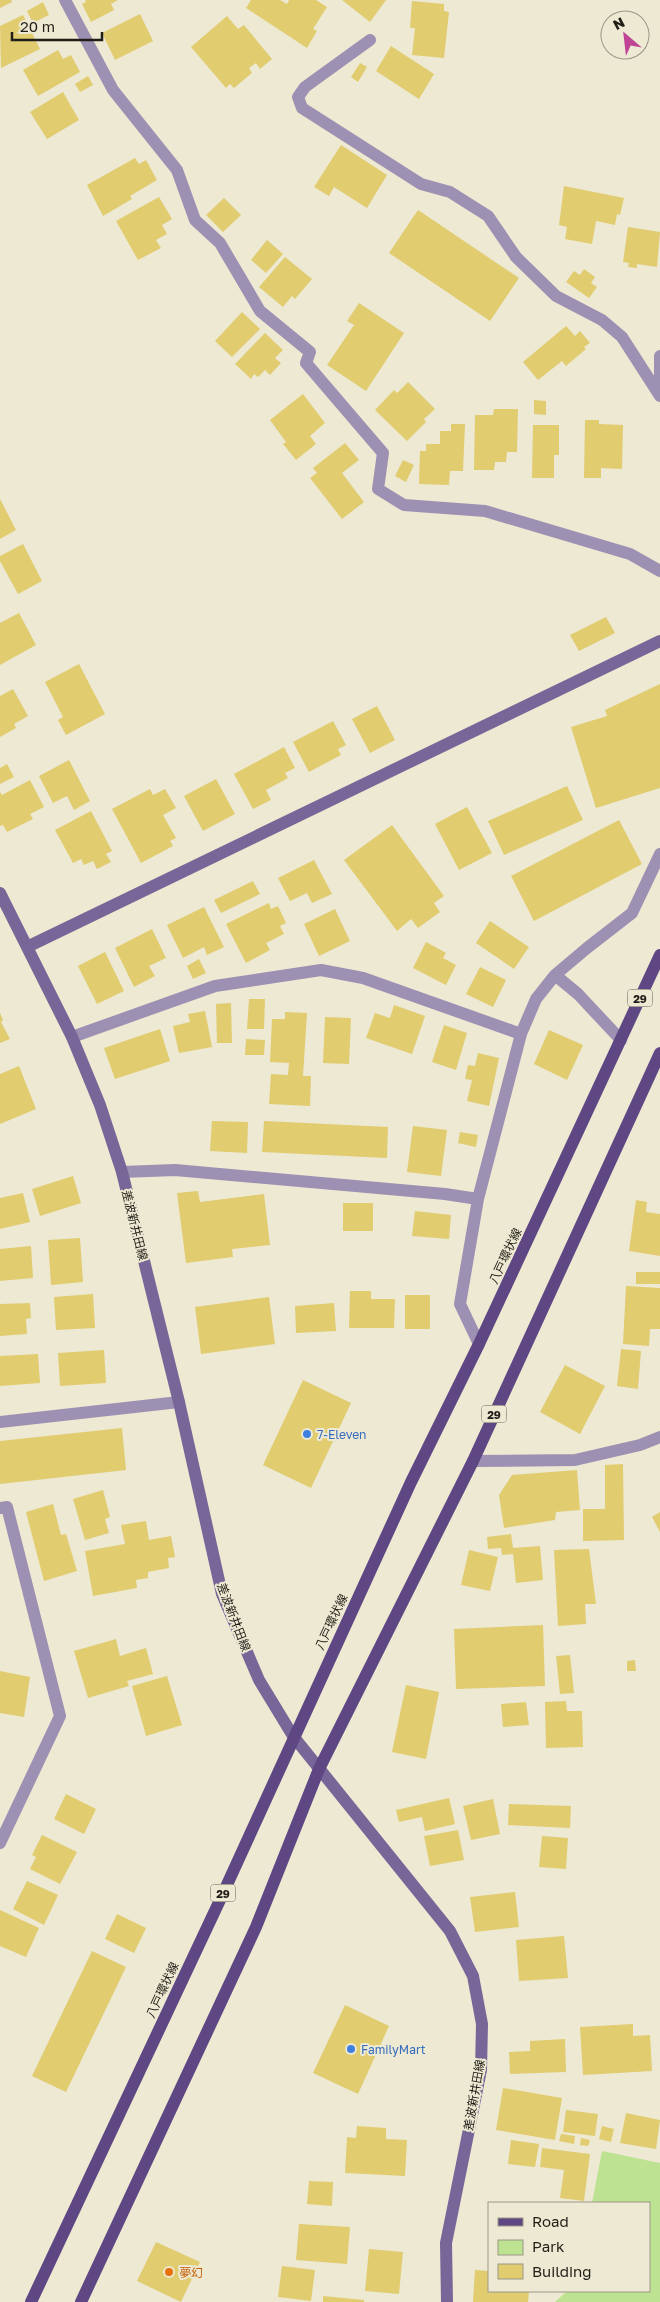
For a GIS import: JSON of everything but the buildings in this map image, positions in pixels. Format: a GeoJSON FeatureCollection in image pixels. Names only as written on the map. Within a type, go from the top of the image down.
{"type":"FeatureCollection","features":[{"type":"Feature","properties":{"kind":"main road"},"geometry":{"type":"LineString","coordinates":[[27,947],[660,641]]}},
{"type":"Feature","properties":{"kind":"main road","name":"差波新井田線"},"geometry":{"type":"LineString","coordinates":[[0,893],[72,1037],[100,1104],[122,1172],[179,1402],[222,1594],[259,1680],[294,1736],[319,1769],[450,1931],[473,1976],[482,2024],[481,2070],[446,2243],[447,2302]]}},
{"type":"Feature","properties":{"kind":"main road","name":"八戸環状線"},"geometry":{"type":"LineString","coordinates":[[31,2302],[220,1900],[411,1482],[480,1344],[660,955]]}},
{"type":"Feature","properties":{"kind":"main road","name":"29"},"geometry":{"type":"LineString","coordinates":[[82,2302],[256,1927],[319,1769],[473,1461],[660,1053]]}},
{"type":"Feature","properties":{"kind":"street"},"geometry":{"type":"LineString","coordinates":[[66,0],[113,90],[177,170],[195,220],[220,243],[260,311],[310,352],[306,363],[383,452],[378,489],[404,505],[485,511],[630,554],[660,571]]}},
{"type":"Feature","properties":{"kind":"street"},"geometry":{"type":"LineString","coordinates":[[370,40],[305,87],[298,97],[302,108],[421,184],[450,192],[488,216],[516,257],[556,296],[602,320],[622,337],[660,396]]}},
{"type":"Feature","properties":{"kind":"street"},"geometry":{"type":"LineString","coordinates":[[660,356],[660,379]]}},
{"type":"Feature","properties":{"kind":"street"},"geometry":{"type":"LineString","coordinates":[[480,1344],[460,1304],[478,1199],[521,1034],[536,999],[555,976],[586,948],[632,913],[660,854]]}},
{"type":"Feature","properties":{"kind":"street"},"geometry":{"type":"LineString","coordinates":[[72,1037],[215,986],[321,970],[363,978],[521,1034]]}},
{"type":"Feature","properties":{"kind":"street"},"geometry":{"type":"LineString","coordinates":[[555,976],[578,994],[621,1040]]}},
{"type":"Feature","properties":{"kind":"street"},"geometry":{"type":"LineString","coordinates":[[122,1172],[175,1170],[445,1194],[478,1199]]}},
{"type":"Feature","properties":{"kind":"street"},"geometry":{"type":"LineString","coordinates":[[0,1422],[179,1402]]}},
{"type":"Feature","properties":{"kind":"street"},"geometry":{"type":"LineString","coordinates":[[473,1461],[575,1460],[640,1445],[660,1437]]}},
{"type":"Feature","properties":{"kind":"street"},"geometry":{"type":"LineString","coordinates":[[0,1508],[7,1508],[60,1716],[0,1843]]}},
{"type":"Feature","properties":{"kind":"green space"},"geometry":{"type":"Polygon","coordinates":[[[602,2151],[660,2163],[660,2302],[555,2302],[566,2292],[650,2292],[650,2202],[592,2202],[602,2151]]]}},
{"type":"Feature","properties":{"kind":"place","name":"7-Eleven"},"geometry":{"type":"Point","coordinates":[307,1434]}},
{"type":"Feature","properties":{"kind":"place","name":"FamilyMart"},"geometry":{"type":"Point","coordinates":[351,2049]}},
{"type":"Feature","properties":{"kind":"place","name":"夢幻"},"geometry":{"type":"Point","coordinates":[169,2272]}}]}
